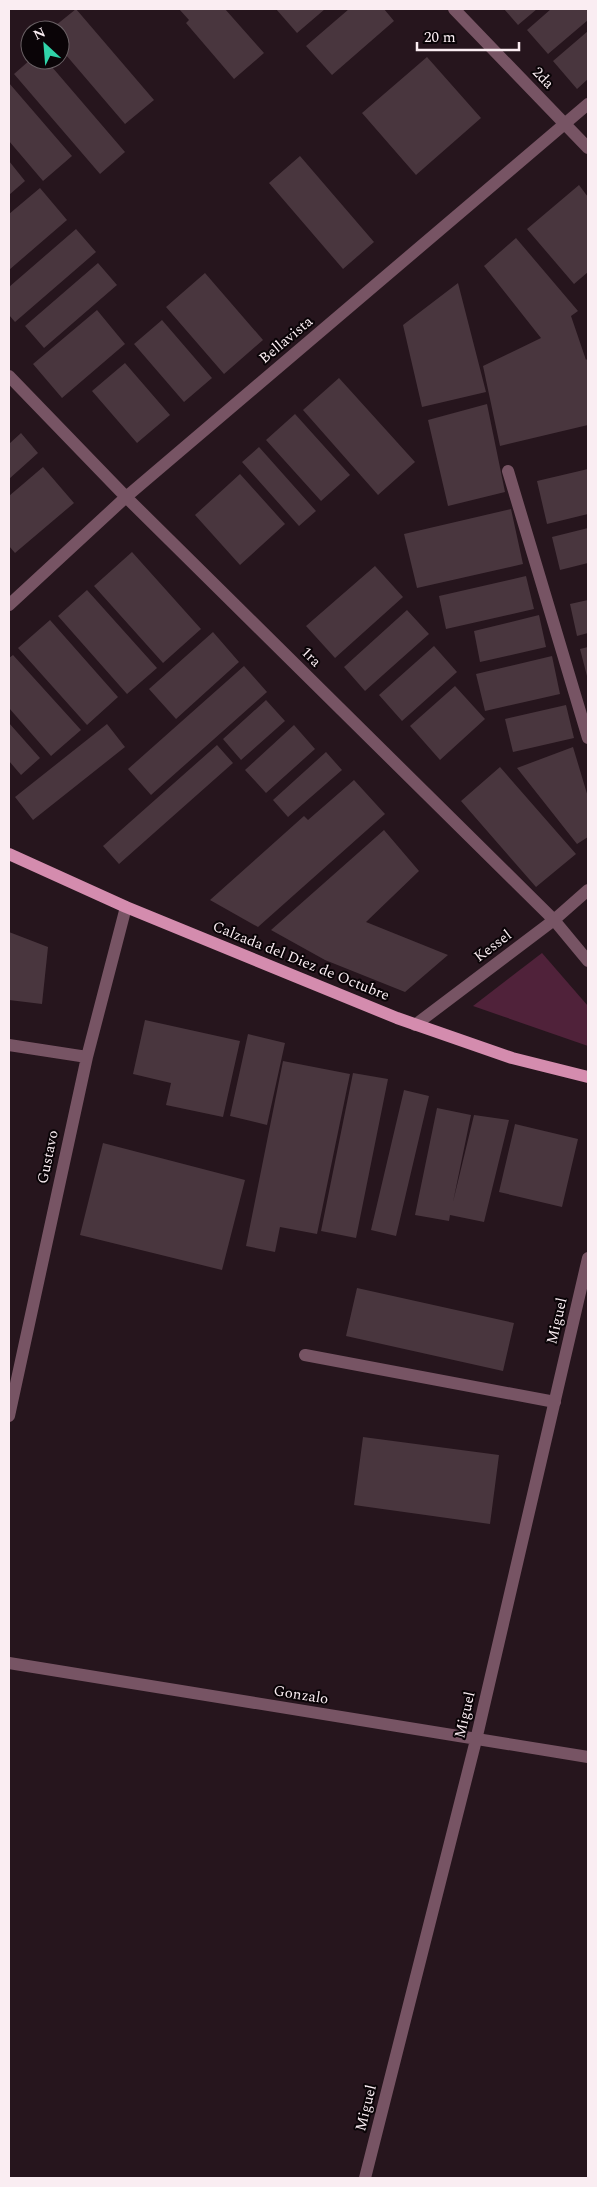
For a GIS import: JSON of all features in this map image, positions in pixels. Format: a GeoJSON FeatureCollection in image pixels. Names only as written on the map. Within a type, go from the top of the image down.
{"type":"FeatureCollection","features":[{"type":"Feature","properties":{"kind":"main road","name":"Calzada del Diez de Octubre"},"geometry":{"type":"LineString","coordinates":[[9,854],[126,907],[415,1025],[512,1058],[588,1077]]}},
{"type":"Feature","properties":{"kind":"street","name":"2da"},"geometry":{"type":"LineString","coordinates":[[454,9],[588,148]]}},
{"type":"Feature","properties":{"kind":"street","name":"Bellavista"},"geometry":{"type":"LineString","coordinates":[[9,605],[126,497],[588,104]]}},
{"type":"Feature","properties":{"kind":"street","name":"1ra"},"geometry":{"type":"LineString","coordinates":[[9,376],[126,497],[554,920],[588,961]]}},
{"type":"Feature","properties":{"kind":"street"},"geometry":{"type":"LineString","coordinates":[[508,471],[588,738]]}},
{"type":"Feature","properties":{"kind":"street","name":"Kessel"},"geometry":{"type":"LineString","coordinates":[[415,1025],[554,920],[588,890]]}},
{"type":"Feature","properties":{"kind":"street","name":"Gustavo"},"geometry":{"type":"LineString","coordinates":[[9,1416],[87,1056],[126,907]]}},
{"type":"Feature","properties":{"kind":"street"},"geometry":{"type":"LineString","coordinates":[[9,1045],[87,1056]]}},
{"type":"Feature","properties":{"kind":"street","name":"Miguel"},"geometry":{"type":"LineString","coordinates":[[365,2178],[476,1740],[588,1258]]}},
{"type":"Feature","properties":{"kind":"street"},"geometry":{"type":"LineString","coordinates":[[305,1354],[554,1402]]}},
{"type":"Feature","properties":{"kind":"street","name":"Gonzalo"},"geometry":{"type":"LineString","coordinates":[[9,1663],[588,1757]]}},
{"type":"Feature","properties":{"kind":"shaded area"},"geometry":{"type":"Polygon","coordinates":[[[542,953],[588,1006],[588,1046],[473,1006],[542,953]]]}},
{"type":"Feature","properties":{"kind":"building"},"geometry":{"type":"Polygon","coordinates":[[[76,9],[154,100],[125,124],[70,60],[70,20],[62,20],[76,9]]]}},
{"type":"Feature","properties":{"kind":"building"},"geometry":{"type":"Polygon","coordinates":[[[179,9],[225,9],[264,53],[234,79],[186,23],[189,20],[179,9]]]}},
{"type":"Feature","properties":{"kind":"building"},"geometry":{"type":"Polygon","coordinates":[[[276,9],[325,9],[297,33],[276,9]]]}},
{"type":"Feature","properties":{"kind":"building"},"geometry":{"type":"Polygon","coordinates":[[[349,9],[384,9],[394,21],[332,75],[306,46],[349,9]]]}},
{"type":"Feature","properties":{"kind":"building"},"geometry":{"type":"Polygon","coordinates":[[[504,9],[537,9],[518,25],[504,9]]]}},
{"type":"Feature","properties":{"kind":"building"},"geometry":{"type":"Polygon","coordinates":[[[551,9],[588,9],[588,20],[548,54],[527,30],[551,9]]]}},
{"type":"Feature","properties":{"kind":"building"},"geometry":{"type":"Polygon","coordinates":[[[588,31],[588,79],[577,89],[553,61],[588,31]]]}},
{"type":"Feature","properties":{"kind":"building"},"geometry":{"type":"Polygon","coordinates":[[[427,57],[481,118],[416,175],[362,113],[427,57]]]}},
{"type":"Feature","properties":{"kind":"building"},"geometry":{"type":"Polygon","coordinates":[[[20,69],[55,70],[125,152],[100,174],[14,74],[20,69]]]}},
{"type":"Feature","properties":{"kind":"building"},"geometry":{"type":"Polygon","coordinates":[[[9,83],[72,156],[43,181],[9,141],[9,83]]]}},
{"type":"Feature","properties":{"kind":"building"},"geometry":{"type":"Polygon","coordinates":[[[300,156],[374,242],[343,269],[269,183],[300,156]]]}},
{"type":"Feature","properties":{"kind":"building"},"geometry":{"type":"Polygon","coordinates":[[[9,161],[25,181],[9,195],[9,161]]]}},
{"type":"Feature","properties":{"kind":"building"},"geometry":{"type":"Polygon","coordinates":[[[579,185],[588,197],[588,272],[574,284],[527,229],[579,185]]]}},
{"type":"Feature","properties":{"kind":"building"},"geometry":{"type":"Polygon","coordinates":[[[40,188],[67,220],[9,270],[9,214],[40,188]]]}},
{"type":"Feature","properties":{"kind":"building"},"geometry":{"type":"Polygon","coordinates":[[[76,229],[96,252],[15,322],[9,315],[9,287],[76,229]]]}},
{"type":"Feature","properties":{"kind":"building"},"geometry":{"type":"Polygon","coordinates":[[[516,238],[578,311],[571,316],[586,360],[588,358],[588,425],[500,446],[483,366],[541,338],[484,266],[516,238]]]}},
{"type":"Feature","properties":{"kind":"building"},"geometry":{"type":"Polygon","coordinates":[[[98,263],[117,285],[44,348],[25,326],[98,263]]]}},
{"type":"Feature","properties":{"kind":"building"},"geometry":{"type":"Polygon","coordinates":[[[205,273],[263,340],[224,374],[166,307],[205,273]]]}},
{"type":"Feature","properties":{"kind":"building"},"geometry":{"type":"Polygon","coordinates":[[[458,283],[486,392],[422,407],[403,325],[458,283]]]}},
{"type":"Feature","properties":{"kind":"building"},"geometry":{"type":"Polygon","coordinates":[[[97,310],[125,344],[62,398],[33,364],[97,310]]]}},
{"type":"Feature","properties":{"kind":"building"},"geometry":{"type":"Polygon","coordinates":[[[162,320],[212,378],[184,402],[134,344],[162,320]]]}},
{"type":"Feature","properties":{"kind":"building"},"geometry":{"type":"Polygon","coordinates":[[[125,363],[170,415],[137,443],[92,391],[125,363]]]}},
{"type":"Feature","properties":{"kind":"building"},"geometry":{"type":"Polygon","coordinates":[[[339,378],[415,462],[378,495],[303,410],[339,378]]]}},
{"type":"Feature","properties":{"kind":"building"},"geometry":{"type":"Polygon","coordinates":[[[487,404],[505,492],[448,506],[428,420],[487,404]]]}},
{"type":"Feature","properties":{"kind":"building"},"geometry":{"type":"Polygon","coordinates":[[[295,414],[350,475],[321,501],[266,440],[295,414]]]}},
{"type":"Feature","properties":{"kind":"building"},"geometry":{"type":"Polygon","coordinates":[[[21,433],[38,453],[9,479],[9,444],[21,433]]]}},
{"type":"Feature","properties":{"kind":"building"},"geometry":{"type":"Polygon","coordinates":[[[259,447],[316,511],[299,526],[242,462],[259,447]]]}},
{"type":"Feature","properties":{"kind":"building"},"geometry":{"type":"Polygon","coordinates":[[[43,467],[74,503],[15,553],[9,546],[9,496],[43,467]]]}},
{"type":"Feature","properties":{"kind":"building"},"geometry":{"type":"Polygon","coordinates":[[[588,469],[588,514],[547,524],[537,481],[588,469]]]}},
{"type":"Feature","properties":{"kind":"building"},"geometry":{"type":"Polygon","coordinates":[[[240,474],[285,524],[240,565],[195,515],[240,474]]]}},
{"type":"Feature","properties":{"kind":"building"},"geometry":{"type":"Polygon","coordinates":[[[511,509],[523,564],[417,588],[404,534],[511,509]]]}},
{"type":"Feature","properties":{"kind":"building"},"geometry":{"type":"Polygon","coordinates":[[[588,528],[588,563],[560,570],[552,537],[588,528]]]}},
{"type":"Feature","properties":{"kind":"building"},"geometry":{"type":"Polygon","coordinates":[[[132,552],[201,629],[163,663],[94,586],[132,552]]]}},
{"type":"Feature","properties":{"kind":"building"},"geometry":{"type":"Polygon","coordinates":[[[375,566],[403,597],[335,658],[306,626],[375,566]]]}},
{"type":"Feature","properties":{"kind":"building"},"geometry":{"type":"Polygon","coordinates":[[[526,576],[534,609],[446,629],[439,596],[526,576]]]}},
{"type":"Feature","properties":{"kind":"building"},"geometry":{"type":"Polygon","coordinates":[[[87,590],[157,668],[127,694],[58,616],[87,590]]]}},
{"type":"Feature","properties":{"kind":"building"},"geometry":{"type":"Polygon","coordinates":[[[588,600],[588,633],[577,636],[570,604],[588,600]]]}},
{"type":"Feature","properties":{"kind":"building"},"geometry":{"type":"Polygon","coordinates":[[[407,610],[429,634],[365,691],[344,667],[407,610]]]}},
{"type":"Feature","properties":{"kind":"building"},"geometry":{"type":"Polygon","coordinates":[[[539,615],[546,647],[480,662],[474,631],[539,615]]]}},
{"type":"Feature","properties":{"kind":"building"},"geometry":{"type":"Polygon","coordinates":[[[50,620],[118,697],[87,725],[18,648],[50,620]]]}},
{"type":"Feature","properties":{"kind":"building"},"geometry":{"type":"Polygon","coordinates":[[[213,632],[239,662],[176,719],[149,689],[213,632]]]}},
{"type":"Feature","properties":{"kind":"building"},"geometry":{"type":"Polygon","coordinates":[[[434,646],[457,672],[402,721],[379,695],[434,646]]]}},
{"type":"Feature","properties":{"kind":"building"},"geometry":{"type":"Polygon","coordinates":[[[588,647],[588,680],[580,649],[588,647]]]}},
{"type":"Feature","properties":{"kind":"building"},"geometry":{"type":"Polygon","coordinates":[[[13,655],[81,730],[51,756],[9,708],[9,658],[13,655]]]}},
{"type":"Feature","properties":{"kind":"building"},"geometry":{"type":"Polygon","coordinates":[[[552,656],[560,694],[485,711],[476,674],[552,656]]]}},
{"type":"Feature","properties":{"kind":"building"},"geometry":{"type":"Polygon","coordinates":[[[244,666],[267,692],[151,795],[128,769],[244,666]]]}},
{"type":"Feature","properties":{"kind":"building"},"geometry":{"type":"Polygon","coordinates":[[[455,686],[485,719],[440,760],[410,726],[455,686]]]}},
{"type":"Feature","properties":{"kind":"building"},"geometry":{"type":"Polygon","coordinates":[[[266,700],[285,721],[241,760],[223,739],[266,700]]]}},
{"type":"Feature","properties":{"kind":"building"},"geometry":{"type":"Polygon","coordinates":[[[566,705],[574,738],[513,752],[505,719],[566,705]]]}},
{"type":"Feature","properties":{"kind":"building"},"geometry":{"type":"Polygon","coordinates":[[[9,723],[40,758],[21,775],[9,761],[9,723]]]}},
{"type":"Feature","properties":{"kind":"building"},"geometry":{"type":"Polygon","coordinates":[[[107,724],[125,747],[33,820],[15,797],[107,724]]]}},
{"type":"Feature","properties":{"kind":"building"},"geometry":{"type":"Polygon","coordinates":[[[294,725],[315,749],[266,793],[245,770],[294,725]]]}},
{"type":"Feature","properties":{"kind":"building"},"geometry":{"type":"Polygon","coordinates":[[[217,745],[233,763],[119,864],[103,846],[217,745]]]}},
{"type":"Feature","properties":{"kind":"building"},"geometry":{"type":"Polygon","coordinates":[[[573,747],[588,797],[588,837],[577,844],[517,768],[573,747]]]}},
{"type":"Feature","properties":{"kind":"building"},"geometry":{"type":"Polygon","coordinates":[[[326,752],[342,770],[288,817],[273,800],[326,752]]]}},
{"type":"Feature","properties":{"kind":"building"},"geometry":{"type":"Polygon","coordinates":[[[500,767],[576,854],[536,887],[461,801],[500,767]]]}},
{"type":"Feature","properties":{"kind":"building"},"geometry":{"type":"Polygon","coordinates":[[[354,780],[385,814],[258,927],[210,900],[304,816],[308,820],[354,780]]]}},
{"type":"Feature","properties":{"kind":"building"},"geometry":{"type":"Polygon","coordinates":[[[384,830],[419,871],[366,922],[448,955],[405,992],[325,960],[271,930],[384,830]]]}},
{"type":"Feature","properties":{"kind":"building"},"geometry":{"type":"Polygon","coordinates":[[[9,932],[48,947],[42,1004],[9,1000],[9,932]]]}},
{"type":"Feature","properties":{"kind":"building"},"geometry":{"type":"Polygon","coordinates":[[[145,1020],[240,1041],[223,1117],[166,1105],[171,1083],[133,1074],[145,1020]]]}},
{"type":"Feature","properties":{"kind":"building"},"geometry":{"type":"Polygon","coordinates":[[[248,1034],[285,1043],[267,1125],[230,1116],[248,1034]]]}},
{"type":"Feature","properties":{"kind":"building"},"geometry":{"type":"Polygon","coordinates":[[[283,1061],[350,1074],[317,1234],[280,1227],[275,1252],[246,1246],[283,1061]]]}},
{"type":"Feature","properties":{"kind":"building"},"geometry":{"type":"Polygon","coordinates":[[[353,1073],[388,1079],[356,1238],[321,1231],[353,1073]]]}},
{"type":"Feature","properties":{"kind":"building"},"geometry":{"type":"Polygon","coordinates":[[[404,1090],[429,1096],[396,1236],[371,1230],[404,1090]]]}},
{"type":"Feature","properties":{"kind":"building"},"geometry":{"type":"Polygon","coordinates":[[[437,1108],[471,1115],[453,1202],[474,1115],[509,1120],[484,1222],[450,1215],[449,1221],[415,1215],[437,1108]]]}},
{"type":"Feature","properties":{"kind":"building"},"geometry":{"type":"Polygon","coordinates":[[[515,1124],[578,1139],[562,1207],[499,1192],[515,1124]]]}},
{"type":"Feature","properties":{"kind":"building"},"geometry":{"type":"Polygon","coordinates":[[[103,1143],[245,1180],[222,1270],[80,1235],[103,1143]]]}},
{"type":"Feature","properties":{"kind":"building"},"geometry":{"type":"Polygon","coordinates":[[[357,1288],[514,1323],[503,1371],[346,1336],[357,1288]]]}},
{"type":"Feature","properties":{"kind":"building"},"geometry":{"type":"Polygon","coordinates":[[[363,1437],[499,1455],[490,1524],[354,1505],[363,1437]]]}}]}
